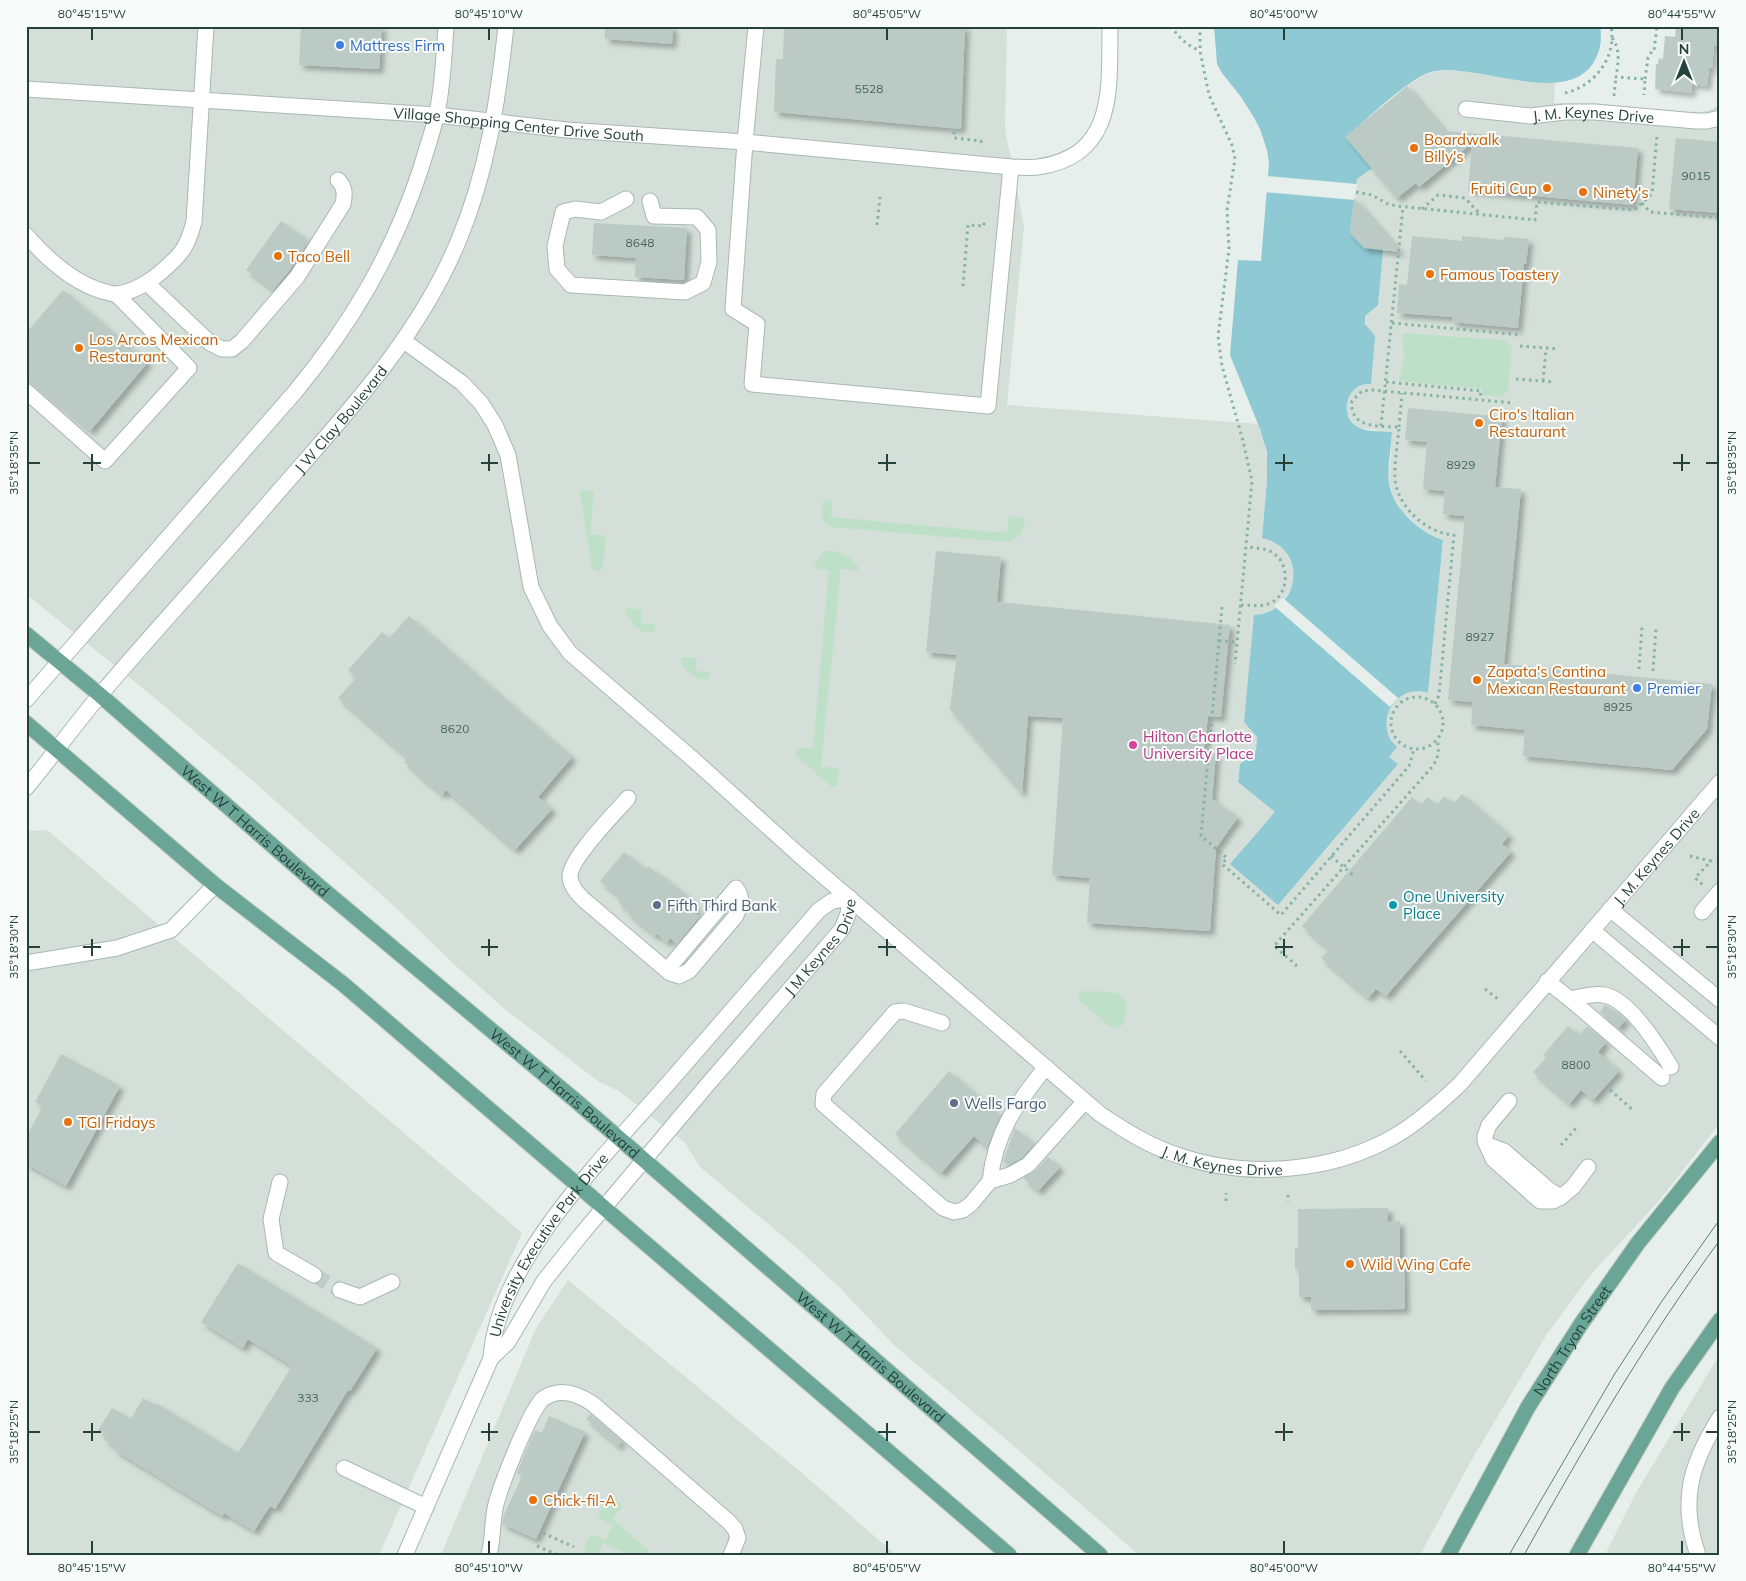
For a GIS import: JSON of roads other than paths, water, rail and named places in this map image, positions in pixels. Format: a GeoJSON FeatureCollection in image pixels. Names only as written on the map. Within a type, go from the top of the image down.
{"type":"FeatureCollection","features":[{"type":"Feature","properties":{"kind":"main road","name":"West W T Harris Boulevard"},"geometry":{"type":"LineString","coordinates":[[26,634],[100,695],[320,888],[576,1101],[1100,1555]]}},
{"type":"Feature","properties":{"kind":"main road"},"geometry":{"type":"LineString","coordinates":[[26,722],[215,885],[343,984],[1009,1555]]}},
{"type":"Feature","properties":{"kind":"main road","name":"North Tryon Street"},"geometry":{"type":"LineString","coordinates":[[1448,1555],[1523,1415],[1571,1340],[1638,1243],[1720,1142]]}},
{"type":"Feature","properties":{"kind":"main road"},"geometry":{"type":"LineString","coordinates":[[1577,1555],[1672,1388],[1720,1320]]}},
{"type":"Feature","properties":{"kind":"street"},"geometry":{"type":"LineString","coordinates":[[26,235],[39,250],[75,280],[98,290],[116,294],[138,287],[156,277],[174,262],[187,244],[192,228],[206,26]]}},
{"type":"Feature","properties":{"kind":"street"},"geometry":{"type":"LineString","coordinates":[[26,700],[324,358],[373,282],[410,202],[437,115],[442,85],[446,26]]}},
{"type":"Feature","properties":{"kind":"street","name":"J W Clay Boulevard"},"geometry":{"type":"LineString","coordinates":[[26,788],[100,695],[366,392],[404,341],[426,306],[457,244],[480,180],[499,88],[506,26]]}},
{"type":"Feature","properties":{"kind":"street"},"geometry":{"type":"LineString","coordinates":[[756,26],[745,142],[733,309],[757,324],[752,384],[988,406],[1011,167]]}},
{"type":"Feature","properties":{"kind":"street","name":"Village Shopping Center Drive South"},"geometry":{"type":"LineString","coordinates":[[26,89],[437,115],[567,130],[745,142],[1011,167],[1038,167],[1064,161],[1086,147],[1101,126],[1108,98],[1110,26]]}},
{"type":"Feature","properties":{"kind":"street","name":"J. M. Keynes Drive"},"geometry":{"type":"LineString","coordinates":[[1466,109],[1530,116],[1580,112],[1696,121],[1720,118]]}},
{"type":"Feature","properties":{"kind":"street"},"geometry":{"type":"LineString","coordinates":[[147,282],[210,343],[222,348],[232,348],[242,341],[297,277],[344,204],[345,194],[338,180]]}},
{"type":"Feature","properties":{"kind":"street"},"geometry":{"type":"LineString","coordinates":[[626,200],[601,212],[575,208],[563,212],[555,246],[557,269],[571,285],[684,292],[702,282],[709,262],[708,230],[697,217],[654,216],[650,201]]}},
{"type":"Feature","properties":{"kind":"street"},"geometry":{"type":"LineString","coordinates":[[26,391],[105,460],[189,368],[116,294]]}},
{"type":"Feature","properties":{"kind":"street","name":"J. M. Keynes Drive"},"geometry":{"type":"LineString","coordinates":[[404,341],[462,383],[480,403],[495,425],[508,455],[531,586],[541,611],[563,645],[798,854],[1100,1114],[1130,1134],[1169,1152],[1221,1166],[1265,1170],[1332,1161],[1361,1152],[1395,1136],[1430,1112],[1460,1084],[1720,782]]}},
{"type":"Feature","properties":{"kind":"street"},"geometry":{"type":"LineString","coordinates":[[628,798],[577,858],[572,867],[571,879],[574,888],[580,896],[667,970],[676,976],[689,971],[735,918],[741,899],[740,893],[736,888]]}},
{"type":"Feature","properties":{"kind":"street"},"geometry":{"type":"LineString","coordinates":[[26,964],[116,948],[171,930],[215,885]]}},
{"type":"Feature","properties":{"kind":"street"},"geometry":{"type":"LineString","coordinates":[[1702,912],[1718,894]]}},
{"type":"Feature","properties":{"kind":"street","name":"J M Keynes Drive"},"geometry":{"type":"LineString","coordinates":[[604,1206],[842,929],[848,914],[850,898],[832,901],[819,910],[619,1140]]}},
{"type":"Feature","properties":{"kind":"street","name":"J. M. Keynes Drive"},"geometry":{"type":"LineString","coordinates":[[1610,909],[1720,1000]]}},
{"type":"Feature","properties":{"kind":"street"},"geometry":{"type":"LineString","coordinates":[[1592,930],[1720,1038]]}},
{"type":"Feature","properties":{"kind":"street"},"geometry":{"type":"LineString","coordinates":[[1547,981],[1570,999],[1666,1073],[1660,1049],[1632,1014],[1610,996],[1599,994],[1570,999]]}},
{"type":"Feature","properties":{"kind":"street"},"geometry":{"type":"LineString","coordinates":[[942,1023],[904,1011],[895,1012],[824,1094],[822,1101],[823,1104],[948,1211],[960,1212],[967,1208],[990,1181],[1010,1175],[1028,1165],[1085,1101]]}},
{"type":"Feature","properties":{"kind":"street"},"geometry":{"type":"LineString","coordinates":[[990,1181],[993,1157],[1003,1130],[1014,1110],[1046,1067]]}},
{"type":"Feature","properties":{"kind":"street"},"geometry":{"type":"LineString","coordinates":[[1509,1101],[1492,1121],[1486,1131],[1485,1139],[1493,1159],[1536,1198],[1544,1202],[1561,1197],[1573,1187],[1588,1167]]}},
{"type":"Feature","properties":{"kind":"street","name":"University Executive Park Drive"},"geometry":{"type":"LineString","coordinates":[[405,1555],[491,1358],[492,1342],[499,1318],[526,1259],[535,1244],[580,1186],[619,1140]]}},
{"type":"Feature","properties":{"kind":"street"},"geometry":{"type":"LineString","coordinates":[[280,1182],[271,1219],[276,1253],[314,1275]]}},
{"type":"Feature","properties":{"kind":"street","name":"University Executive Park Drive"},"geometry":{"type":"LineString","coordinates":[[491,1358],[508,1342],[544,1281],[604,1206]]}},
{"type":"Feature","properties":{"kind":"street"},"geometry":{"type":"LineString","coordinates":[[340,1290],[360,1297],[392,1282]]}},
{"type":"Feature","properties":{"kind":"street"},"geometry":{"type":"LineString","coordinates":[[489,1555],[494,1512],[500,1488],[534,1410],[542,1399],[570,1392],[593,1404],[729,1522],[735,1529],[738,1538],[731,1555]]}},
{"type":"Feature","properties":{"kind":"street"},"geometry":{"type":"LineString","coordinates":[[1698,1555],[1689,1520],[1689,1490],[1696,1460],[1720,1417]]}},
{"type":"Feature","properties":{"kind":"street"},"geometry":{"type":"LineString","coordinates":[[344,1468],[426,1507]]}},
{"type":"Feature","properties":{"kind":"water"},"geometry":{"type":"Polygon","coordinates":[[[1214,26],[1600,26],[1601,30],[1599,52],[1595,60],[1582,74],[1564,81],[1543,83],[1450,70],[1431,72],[1411,82],[1399,91],[1346,137],[1372,168],[1357,179],[1355,200],[1359,204],[1353,209],[1350,233],[1383,250],[1378,305],[1365,316],[1365,324],[1375,336],[1371,384],[1362,385],[1350,394],[1347,409],[1348,417],[1360,428],[1371,431],[1392,432],[1389,464],[1391,493],[1402,510],[1416,525],[1443,540],[1428,693],[1416,691],[1397,699],[1387,717],[1387,728],[1390,738],[1397,747],[1389,757],[1398,764],[1278,905],[1230,864],[1275,812],[1238,782],[1240,764],[1256,751],[1257,737],[1244,722],[1254,615],[1270,611],[1282,603],[1290,592],[1293,566],[1287,554],[1277,544],[1262,538],[1267,480],[1267,452],[1260,429],[1230,355],[1238,260],[1261,261],[1269,164],[1267,150],[1260,129],[1253,116],[1217,64],[1214,26]]]}},
{"type":"Feature","properties":{"kind":"tunnel"},"geometry":{"type":"LineString","coordinates":[[314,1275],[340,1290]]}},
{"type":"Feature","properties":{"kind":"tram line"},"geometry":{"type":"LineString","coordinates":[[1509,1555],[1614,1375],[1662,1301],[1720,1219]]}},
{"type":"Feature","properties":{"kind":"tram line"},"geometry":{"type":"LineString","coordinates":[[1524,1555],[1641,1355],[1720,1240]]}},
{"type":"Feature","properties":{"kind":"place","name":"Mattress Firm"},"geometry":{"type":"Point","coordinates":[340,45]}},
{"type":"Feature","properties":{"kind":"place","name":"Boardwalk Billy's"},"geometry":{"type":"Point","coordinates":[1414,148]}},
{"type":"Feature","properties":{"kind":"place","name":"Fruiti Cup"},"geometry":{"type":"Point","coordinates":[1547,188]}},
{"type":"Feature","properties":{"kind":"place","name":"Ninety's"},"geometry":{"type":"Point","coordinates":[1583,192]}},
{"type":"Feature","properties":{"kind":"place","name":"Taco Bell"},"geometry":{"type":"Point","coordinates":[278,256]}},
{"type":"Feature","properties":{"kind":"place","name":"Famous Toastery"},"geometry":{"type":"Point","coordinates":[1430,274]}},
{"type":"Feature","properties":{"kind":"place","name":"Los Arcos Mexican Restaurant"},"geometry":{"type":"Point","coordinates":[79,348]}},
{"type":"Feature","properties":{"kind":"place","name":"Ciro's Italian Restaurant"},"geometry":{"type":"Point","coordinates":[1479,423]}},
{"type":"Feature","properties":{"kind":"place","name":"Zapata's Cantina Mexican Restaurant"},"geometry":{"type":"Point","coordinates":[1477,680]}},
{"type":"Feature","properties":{"kind":"place","name":"Premier"},"geometry":{"type":"Point","coordinates":[1637,688]}},
{"type":"Feature","properties":{"kind":"place","name":"Hilton Charlotte University Place"},"geometry":{"type":"Point","coordinates":[1133,745]}},
{"type":"Feature","properties":{"kind":"place","name":"Fifth Third Bank"},"geometry":{"type":"Point","coordinates":[657,905]}},
{"type":"Feature","properties":{"kind":"place","name":"One University Place"},"geometry":{"type":"Point","coordinates":[1393,905]}},
{"type":"Feature","properties":{"kind":"place","name":"Wells Fargo"},"geometry":{"type":"Point","coordinates":[954,1103]}},
{"type":"Feature","properties":{"kind":"place","name":"TGI Fridays"},"geometry":{"type":"Point","coordinates":[68,1122]}},
{"type":"Feature","properties":{"kind":"place","name":"Wild Wing Cafe"},"geometry":{"type":"Point","coordinates":[1350,1264]}},
{"type":"Feature","properties":{"kind":"place","name":"Chick-fil-A"},"geometry":{"type":"Point","coordinates":[533,1500]}}]}
